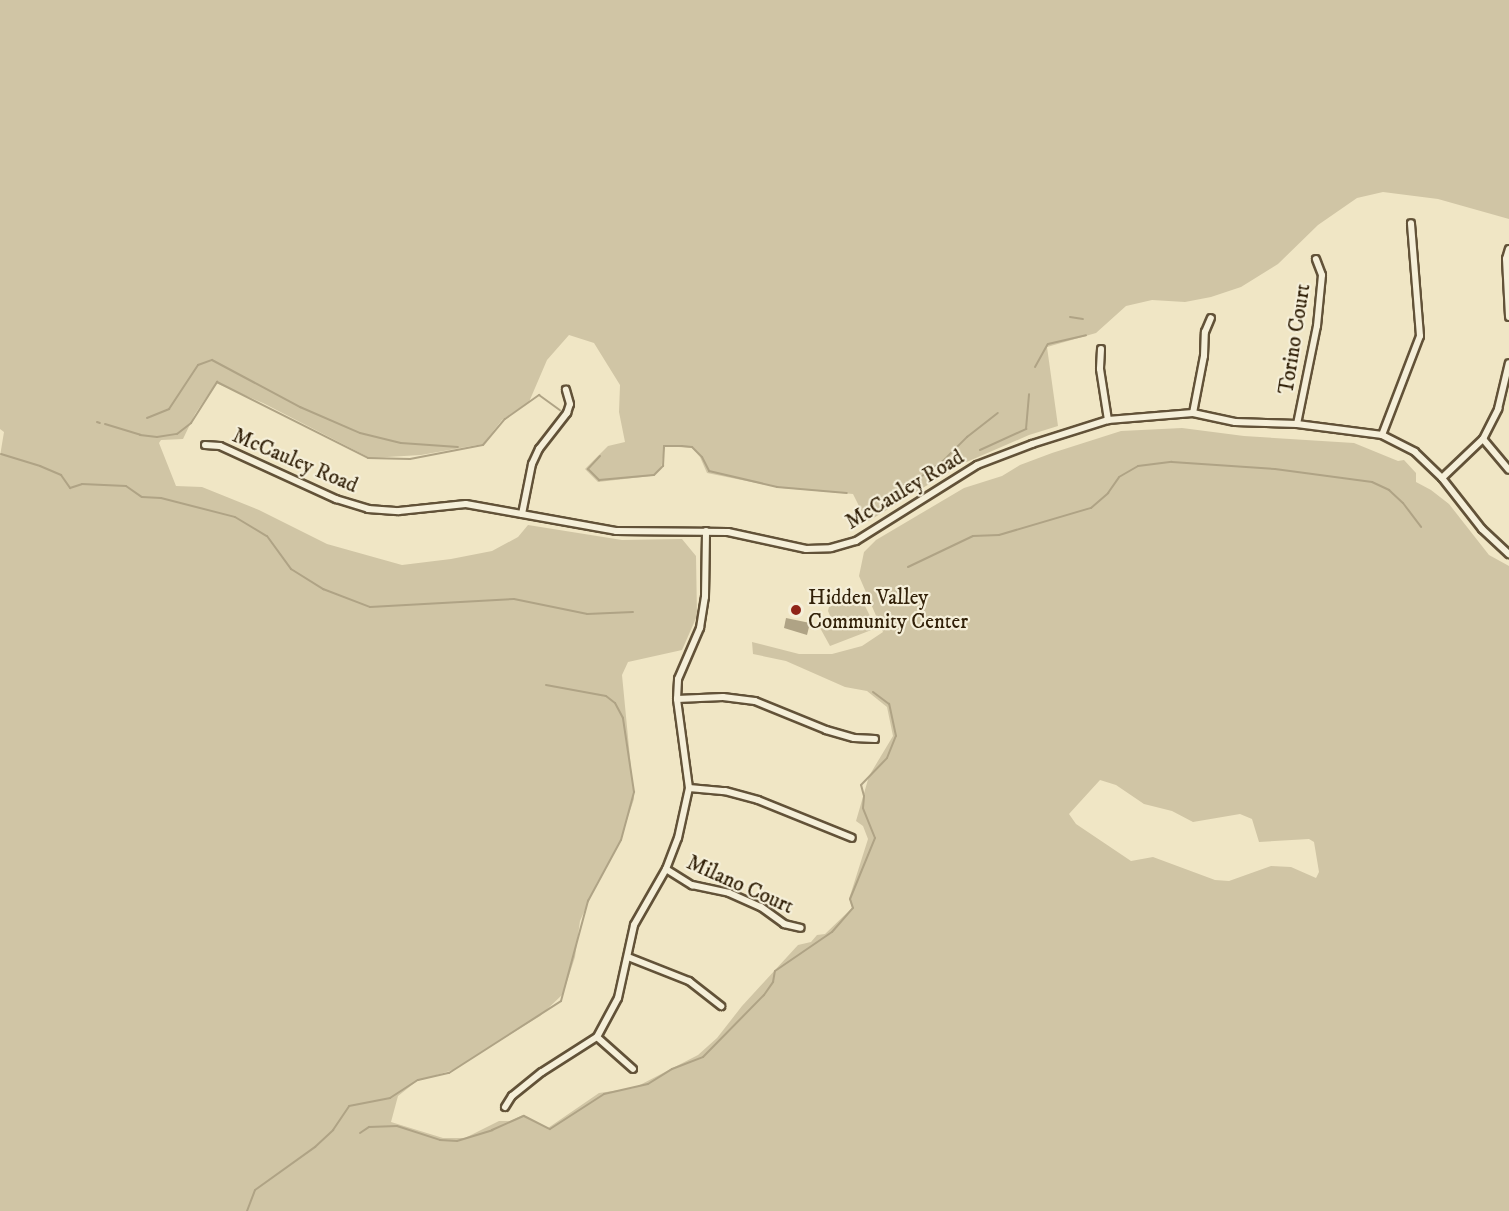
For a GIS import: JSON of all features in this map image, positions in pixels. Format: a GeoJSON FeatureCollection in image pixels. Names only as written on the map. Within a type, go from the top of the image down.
{"type":"FeatureCollection","features":[{"type":"Feature","properties":{"kind":"street"},"geometry":{"type":"LineString","coordinates":[[1382,435],[1420,336],[1411,223]]}},
{"type":"Feature","properties":{"kind":"street"},"geometry":{"type":"LineString","coordinates":[[1509,249],[1506,259],[1509,317]]}},
{"type":"Feature","properties":{"kind":"street","name":"Torino Court"},"geometry":{"type":"LineString","coordinates":[[1297,424],[1317,326],[1322,275],[1316,259]]}},
{"type":"Feature","properties":{"kind":"street"},"geometry":{"type":"LineString","coordinates":[[1192,413],[1204,356],[1205,332],[1211,318]]}},
{"type":"Feature","properties":{"kind":"street"},"geometry":{"type":"LineString","coordinates":[[1101,349],[1100,369],[1108,420]]}},
{"type":"Feature","properties":{"kind":"street"},"geometry":{"type":"LineString","coordinates":[[1442,478],[1483,439],[1498,409],[1509,363]]}},
{"type":"Feature","properties":{"kind":"street"},"geometry":{"type":"LineString","coordinates":[[522,514],[532,464],[539,449],[567,413],[570,404],[566,390]]}},
{"type":"Feature","properties":{"kind":"street","name":"McCauley Road"},"geometry":{"type":"LineString","coordinates":[[205,445],[220,446],[336,499],[368,508],[399,511],[466,504],[616,531],[728,532],[806,549],[844,546],[873,531],[977,465],[1108,420],[1192,413],[1235,422],[1297,424],[1382,435],[1415,452],[1442,478],[1482,530],[1509,554]]}},
{"type":"Feature","properties":{"kind":"street"},"geometry":{"type":"LineString","coordinates":[[1483,439],[1509,470]]}},
{"type":"Feature","properties":{"kind":"street"},"geometry":{"type":"LineString","coordinates":[[505,1107],[512,1096],[542,1072],[597,1037],[615,1006],[634,925],[666,869],[678,838],[689,788],[677,699],[678,679],[700,628],[705,597],[706,531]]}},
{"type":"Feature","properties":{"kind":"street"},"geometry":{"type":"LineString","coordinates":[[677,699],[723,697],[755,701],[826,730],[854,738],[875,739]]}},
{"type":"Feature","properties":{"kind":"street"},"geometry":{"type":"LineString","coordinates":[[689,788],[725,791],[758,800],[852,838]]}},
{"type":"Feature","properties":{"kind":"street","name":"Milano Court"},"geometry":{"type":"LineString","coordinates":[[666,869],[692,885],[729,893],[761,907],[784,924],[801,928]]}},
{"type":"Feature","properties":{"kind":"street"},"geometry":{"type":"LineString","coordinates":[[628,957],[689,981],[721,1006]]}},
{"type":"Feature","properties":{"kind":"street"},"geometry":{"type":"LineString","coordinates":[[597,1037],[633,1069]]}},
{"type":"Feature","properties":{"kind":"shaded area"},"geometry":{"type":"Polygon","coordinates":[[[0,0],[1509,0],[1509,219],[1438,199],[1383,192],[1357,198],[1318,225],[1278,264],[1241,287],[1211,297],[1185,302],[1152,300],[1126,306],[1096,333],[1047,347],[1058,426],[1029,435],[962,464],[867,522],[853,494],[782,488],[707,473],[700,457],[692,448],[665,446],[661,469],[651,476],[598,482],[585,469],[608,446],[625,442],[619,412],[620,385],[594,343],[569,335],[547,360],[529,402],[502,420],[483,444],[421,455],[370,458],[263,403],[216,383],[195,414],[183,439],[161,440],[159,443],[176,486],[202,487],[259,510],[327,544],[402,565],[492,551],[518,537],[528,525],[622,540],[682,539],[696,556],[697,616],[682,650],[628,662],[622,675],[634,799],[619,844],[597,883],[580,921],[575,957],[563,994],[540,1016],[453,1070],[417,1081],[398,1096],[391,1122],[443,1138],[465,1138],[499,1121],[510,1121],[523,1115],[548,1128],[599,1093],[634,1088],[698,1055],[717,1038],[742,1006],[798,945],[811,942],[817,935],[825,934],[852,908],[849,899],[868,839],[863,826],[856,821],[869,776],[893,736],[887,707],[867,691],[845,687],[786,661],[753,654],[752,642],[799,654],[832,654],[862,646],[883,632],[859,576],[864,552],[876,540],[964,488],[1002,476],[1020,465],[1052,453],[1121,431],[1182,428],[1244,436],[1354,443],[1398,461],[1404,460],[1416,473],[1416,482],[1449,504],[1489,555],[1509,566],[1509,1211],[0,1211],[0,456],[4,432],[0,429],[0,0]],[[1100,780],[1069,814],[1076,824],[1131,861],[1153,857],[1215,880],[1229,881],[1271,866],[1291,867],[1316,878],[1319,872],[1314,842],[1309,839],[1259,842],[1252,819],[1240,814],[1193,822],[1172,811],[1144,804],[1116,785],[1100,780]]]}},
{"type":"Feature","properties":{"kind":"shaded area"},"geometry":{"type":"Polygon","coordinates":[[[856,595],[860,596],[875,626],[874,629],[830,646],[819,626],[832,620],[828,611],[829,607],[856,595]]]}},
{"type":"Feature","properties":{"kind":"shaded area"},"geometry":{"type":"Polygon","coordinates":[[[786,618],[810,623],[807,635],[784,628],[786,618]]]}},
{"type":"Feature","properties":{"kind":"waterway"},"geometry":{"type":"LineString","coordinates":[[1070,317],[1083,319]]}},
{"type":"Feature","properties":{"kind":"waterway"},"geometry":{"type":"LineString","coordinates":[[1035,367],[1048,344],[1086,335]]}},
{"type":"Feature","properties":{"kind":"waterway"},"geometry":{"type":"LineString","coordinates":[[147,418],[169,409],[198,365],[212,360],[300,407],[360,433],[401,443],[458,447]]}},
{"type":"Feature","properties":{"kind":"waterway"},"geometry":{"type":"LineString","coordinates":[[105,424],[140,435],[157,437],[177,434],[191,423],[217,382],[368,458],[410,459],[483,445],[505,419],[539,395],[560,410]]}},
{"type":"Feature","properties":{"kind":"waterway"},"geometry":{"type":"LineString","coordinates":[[980,450],[1026,429],[1029,394]]}},
{"type":"Feature","properties":{"kind":"waterway"},"geometry":{"type":"LineString","coordinates":[[900,492],[944,460],[967,437],[998,413]]}},
{"type":"Feature","properties":{"kind":"waterway"},"geometry":{"type":"LineString","coordinates":[[600,456],[588,469],[599,480],[654,475],[663,466],[664,446],[682,446],[692,447],[702,457],[709,471],[777,487],[847,493]]}},
{"type":"Feature","properties":{"kind":"waterway"},"geometry":{"type":"LineString","coordinates":[[1,454],[61,475],[70,488],[82,484],[126,486],[142,497],[161,498],[235,517],[267,536],[291,569],[323,589],[370,607],[514,599],[587,614],[633,612]]}},
{"type":"Feature","properties":{"kind":"waterway"},"geometry":{"type":"LineString","coordinates":[[908,567],[973,536],[999,535],[1091,508],[1108,493],[1119,477],[1138,466],[1172,462],[1275,469],[1372,482],[1389,490],[1403,503],[1421,527]]}},
{"type":"Feature","properties":{"kind":"waterway"},"geometry":{"type":"LineString","coordinates":[[247,1211],[255,1190],[315,1147],[333,1130],[349,1106],[390,1098],[418,1080],[449,1073],[561,1001],[588,901],[621,840],[634,792],[623,718],[615,703],[606,696],[546,685]]}},
{"type":"Feature","properties":{"kind":"waterway"},"geometry":{"type":"LineString","coordinates":[[360,1133],[369,1127],[397,1126],[440,1140],[457,1141],[492,1130],[524,1116],[550,1129],[604,1094],[648,1084],[672,1069],[703,1057],[764,995],[773,982],[775,971],[832,932],[853,908],[850,899],[875,838],[863,808],[864,796],[861,785],[887,758],[896,736],[889,704],[873,692]]}},
{"type":"Feature","properties":{"kind":"place","name":"Hidden Valley Community Center"},"geometry":{"type":"Point","coordinates":[796,610]}}]}
